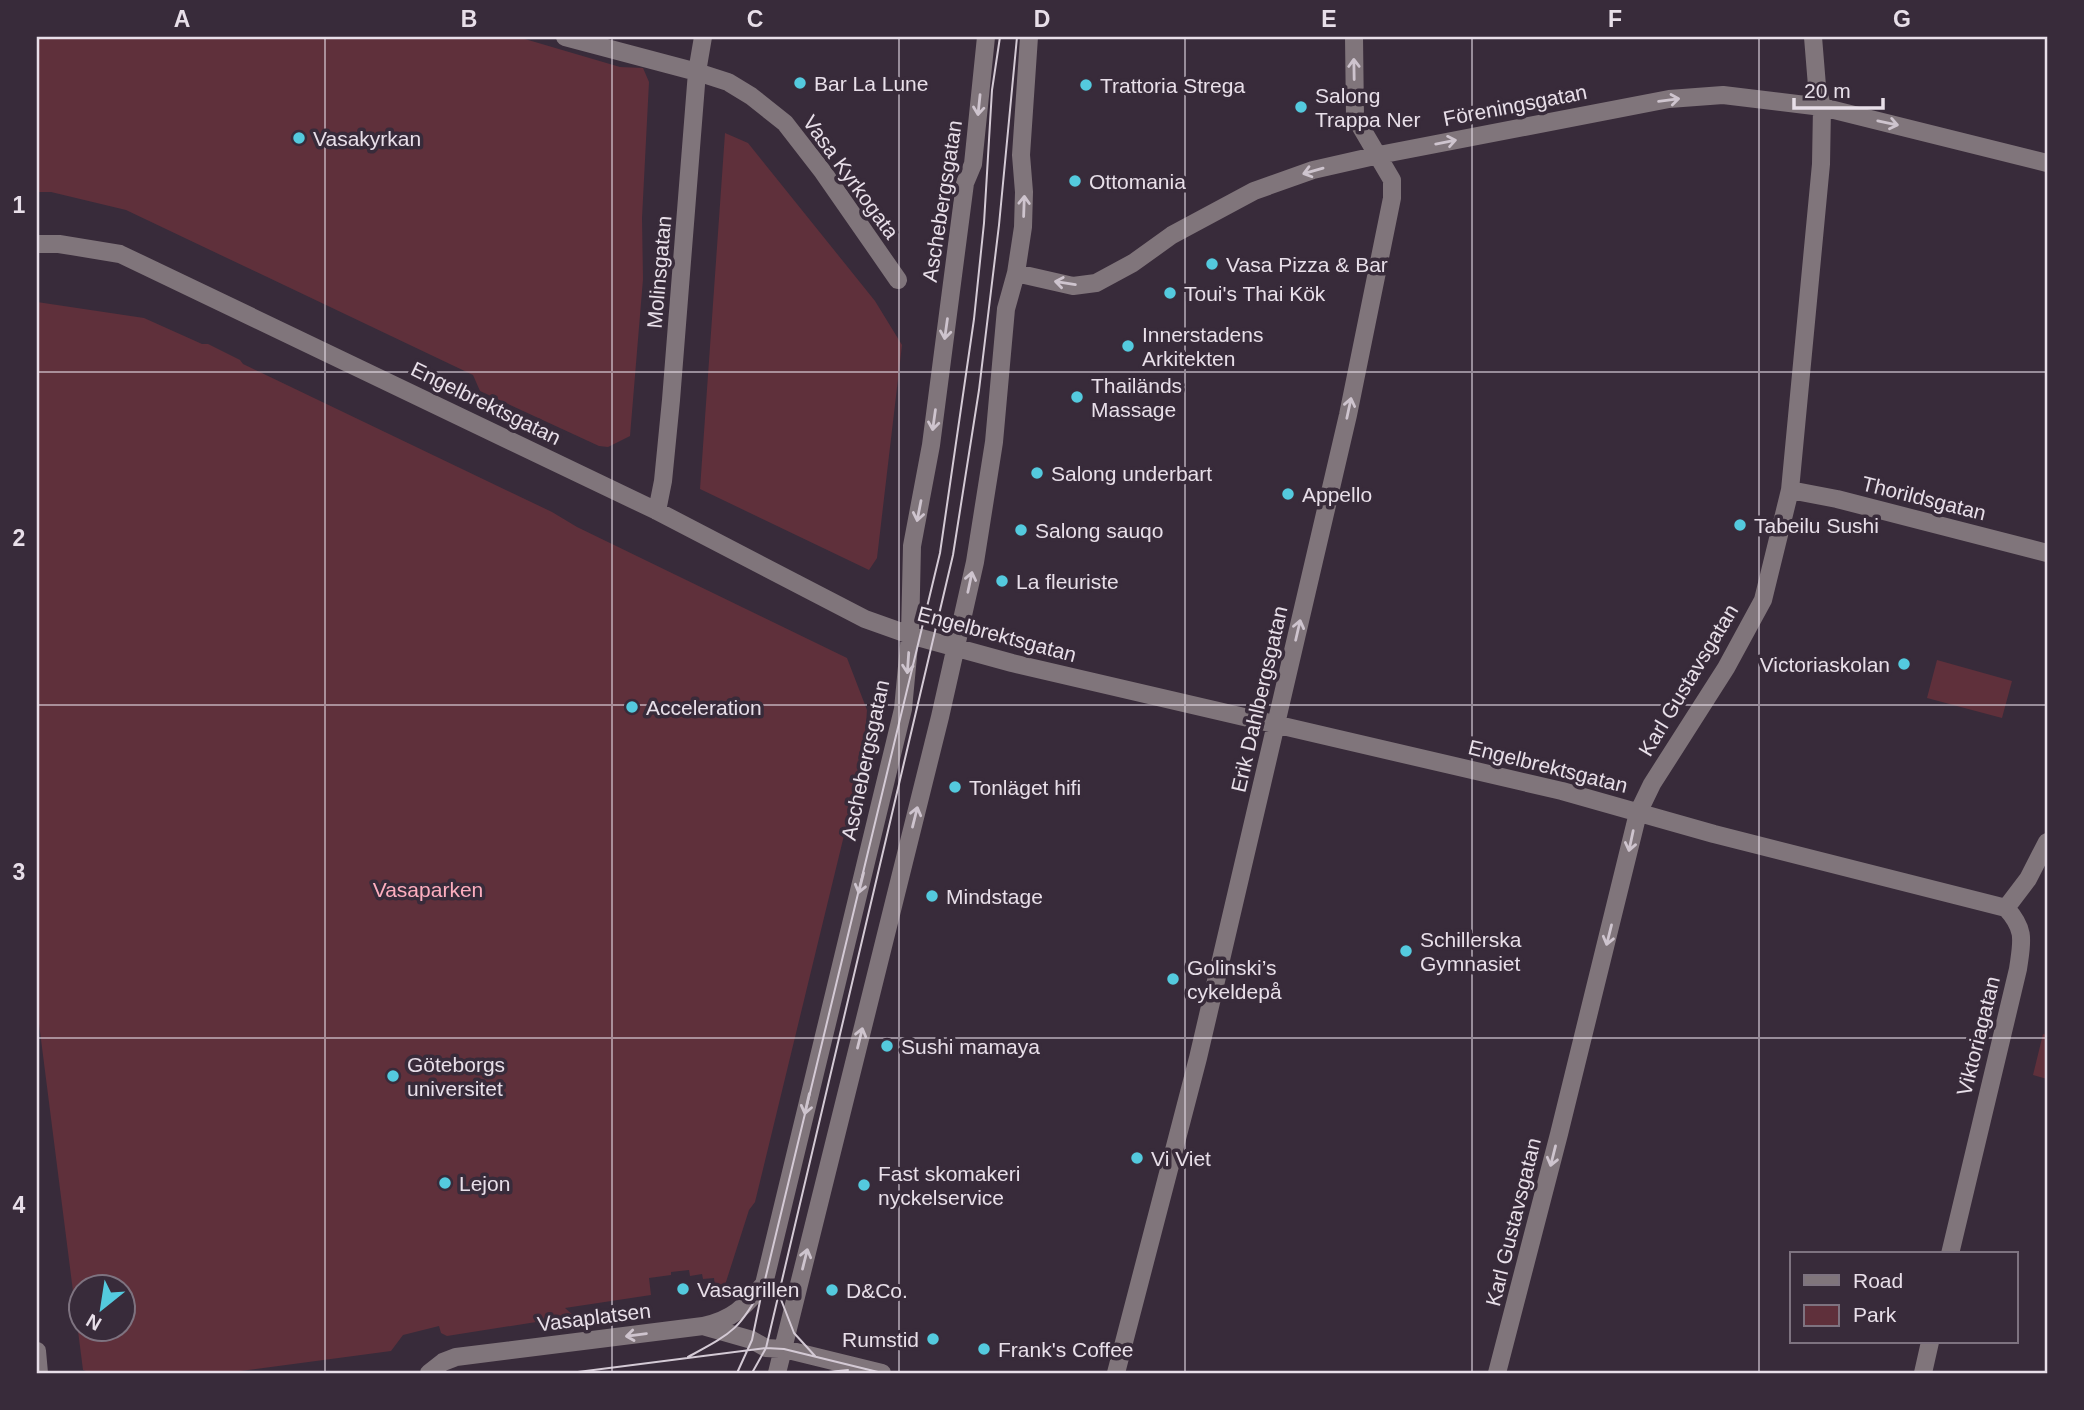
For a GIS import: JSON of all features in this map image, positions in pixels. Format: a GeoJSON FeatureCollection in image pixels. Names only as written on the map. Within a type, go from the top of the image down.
{"type":"FeatureCollection","features":[{"type":"Feature","properties":{"kind":"street","name":"Vasa Kyrkogata"},"geometry":{"type":"LineString","coordinates":[[565,37],[697,72],[728,82],[751,96],[785,123],[823,172],[898,280]]}},
{"type":"Feature","properties":{"kind":"street","name":"Molinsgatan"},"geometry":{"type":"LineString","coordinates":[[657,512],[663,481],[671,400],[697,72],[703,37]]}},
{"type":"Feature","properties":{"kind":"street","name":"Aschebergsgatan"},"geometry":{"type":"LineString","coordinates":[[703,1326],[724,1321],[738,1311],[764,1284],[903,709],[910,635],[912,546],[931,445],[965,183],[973,163],[986,37]]}},
{"type":"Feature","properties":{"kind":"street"},"geometry":{"type":"LineString","coordinates":[[777,1373],[775,1348],[956,649],[975,562],[990,468],[1006,309],[1016,274],[1023,227],[1021,155],[1029,37]]}},
{"type":"Feature","properties":{"kind":"street","name":"Erik Dahlbergsgatan"},"geometry":{"type":"LineString","coordinates":[[1116,1373],[1198,1058],[1345,428],[1389,218],[1392,180],[1355,117],[1354,37]]}},
{"type":"Feature","properties":{"kind":"street","name":"Karl Gustavsgatan"},"geometry":{"type":"LineString","coordinates":[[1497,1373],[1562,1122],[1637,813],[1652,784],[1727,668],[1763,600],[1790,490],[1821,164],[1822,107],[1817,86],[1813,37]]}},
{"type":"Feature","properties":{"kind":"street","name":"Föreningsgatan"},"geometry":{"type":"LineString","coordinates":[[1016,274],[1073,286],[1096,283],[1133,263],[1172,235],[1254,191],[1313,170],[1669,99],[1723,95],[1822,107],[2047,163]]}},
{"type":"Feature","properties":{"kind":"street","name":"Engelbrektsgatan"},"geometry":{"type":"LineString","coordinates":[[37,244],[59,244],[120,254],[657,512],[865,619],[910,635],[956,649],[1562,791],[1637,813],[2006,908]]}},
{"type":"Feature","properties":{"kind":"street","name":"Thorildsgatan"},"geometry":{"type":"LineString","coordinates":[[1790,490],[1837,499],[2047,553]]}},
{"type":"Feature","properties":{"kind":"street"},"geometry":{"type":"LineString","coordinates":[[2006,908],[2028,879],[2047,842]]}},
{"type":"Feature","properties":{"kind":"street","name":"Viktoriagatan"},"geometry":{"type":"LineString","coordinates":[[1950,1252],[2023,940],[2017,920],[2006,908]]}},
{"type":"Feature","properties":{"kind":"street","name":"Vasaplatsen"},"geometry":{"type":"LineString","coordinates":[[429,1373],[443,1362],[456,1357],[703,1326],[775,1348],[882,1373]]}},
{"type":"Feature","properties":{"kind":"street"},"geometry":{"type":"LineString","coordinates":[[1923,1373],[1930,1344]]}},
{"type":"Feature","properties":{"kind":"street"},"geometry":{"type":"LineString","coordinates":[[37,1351],[39,1373]]}},
{"type":"Feature","properties":{"kind":"green space"},"geometry":{"type":"Polygon","coordinates":[[[37,37],[518,37],[620,67],[643,68],[649,82],[642,218],[643,279],[630,436],[608,447],[599,446],[480,391],[473,375],[126,210],[51,192],[37,192],[37,37]]]}},
{"type":"Feature","properties":{"kind":"green space"},"geometry":{"type":"Polygon","coordinates":[[[725,133],[748,143],[875,301],[902,345],[877,558],[869,570],[700,489],[725,133]]]}},
{"type":"Feature","properties":{"kind":"green space","name":"Vasaparken"},"geometry":{"type":"Polygon","coordinates":[[[37,302],[144,318],[202,344],[208,344],[243,364],[552,512],[577,527],[847,658],[867,710],[864,753],[755,1202],[749,1210],[725,1285],[715,1286],[714,1278],[703,1279],[702,1274],[690,1276],[689,1270],[671,1272],[671,1275],[649,1278],[651,1295],[565,1308],[574,1316],[447,1336],[441,1333],[439,1326],[403,1335],[391,1351],[225,1373],[92,1373],[83,1370],[80,1344],[136,1344],[136,1274],[71,1274],[37,1008],[37,302]]]}},
{"type":"Feature","properties":{"kind":"green space"},"geometry":{"type":"Polygon","coordinates":[[[1937,660],[2012,681],[2002,718],[1927,698],[1937,660]]]}},
{"type":"Feature","properties":{"kind":"green space"},"geometry":{"type":"Polygon","coordinates":[[[2043,1034],[2047,1035],[2047,1079],[2033,1075],[2043,1034]]]}},
{"type":"Feature","properties":{"kind":"tram line"},"geometry":{"type":"LineString","coordinates":[[688,1357],[734,1329],[764,1284],[940,553],[974,319],[984,223],[992,90],[1000,37]]}},
{"type":"Feature","properties":{"kind":"tram line"},"geometry":{"type":"LineString","coordinates":[[752,1373],[766,1348],[953,555],[979,390],[999,225],[1017,37]]}},
{"type":"Feature","properties":{"kind":"tram line"},"geometry":{"type":"LineString","coordinates":[[780,1297],[794,1333],[815,1356]]}},
{"type":"Feature","properties":{"kind":"tram line"},"geometry":{"type":"LineString","coordinates":[[737,1373],[752,1340],[760,1301]]}},
{"type":"Feature","properties":{"kind":"tram line"},"geometry":{"type":"LineString","coordinates":[[570,1373],[766,1348],[784,1349],[882,1373]]}},
{"type":"Feature","properties":{"kind":"tram line"},"geometry":{"type":"LineString","coordinates":[[819,1373],[848,1370]]}},
{"type":"Feature","properties":{"kind":"place","name":"Bar La Lune"},"geometry":{"type":"Point","coordinates":[800,83]}},
{"type":"Feature","properties":{"kind":"place","name":"Trattoria Strega"},"geometry":{"type":"Point","coordinates":[1086,85]}},
{"type":"Feature","properties":{"kind":"place","name":"Salong Trappa Ner"},"geometry":{"type":"Point","coordinates":[1301,107]}},
{"type":"Feature","properties":{"kind":"place","name":"Vasakyrkan"},"geometry":{"type":"Point","coordinates":[299,138]}},
{"type":"Feature","properties":{"kind":"place","name":"Ottomania"},"geometry":{"type":"Point","coordinates":[1075,181]}},
{"type":"Feature","properties":{"kind":"place","name":"Vasa Pizza & Bar"},"geometry":{"type":"Point","coordinates":[1212,264]}},
{"type":"Feature","properties":{"kind":"place","name":"Toui's Thai Kök"},"geometry":{"type":"Point","coordinates":[1170,293]}},
{"type":"Feature","properties":{"kind":"place","name":"Innerstadens Arkitekten"},"geometry":{"type":"Point","coordinates":[1128,346]}},
{"type":"Feature","properties":{"kind":"place","name":"Thailänds Massage"},"geometry":{"type":"Point","coordinates":[1077,397]}},
{"type":"Feature","properties":{"kind":"place","name":"Salong underbart"},"geometry":{"type":"Point","coordinates":[1037,473]}},
{"type":"Feature","properties":{"kind":"place","name":"Appello"},"geometry":{"type":"Point","coordinates":[1288,494]}},
{"type":"Feature","properties":{"kind":"place","name":"Tabeilu Sushi"},"geometry":{"type":"Point","coordinates":[1740,525]}},
{"type":"Feature","properties":{"kind":"place","name":"Salong sauqo"},"geometry":{"type":"Point","coordinates":[1021,530]}},
{"type":"Feature","properties":{"kind":"place","name":"La fleuriste"},"geometry":{"type":"Point","coordinates":[1002,581]}},
{"type":"Feature","properties":{"kind":"place","name":"Victoriaskolan"},"geometry":{"type":"Point","coordinates":[1904,664]}},
{"type":"Feature","properties":{"kind":"place","name":"Acceleration"},"geometry":{"type":"Point","coordinates":[632,707]}},
{"type":"Feature","properties":{"kind":"place","name":"Tonläget hifi"},"geometry":{"type":"Point","coordinates":[955,787]}},
{"type":"Feature","properties":{"kind":"place","name":"Mindstage"},"geometry":{"type":"Point","coordinates":[932,896]}},
{"type":"Feature","properties":{"kind":"place","name":"Schillerska Gymnasiet"},"geometry":{"type":"Point","coordinates":[1406,951]}},
{"type":"Feature","properties":{"kind":"place","name":"Golinski’s cykeldepå"},"geometry":{"type":"Point","coordinates":[1173,979]}},
{"type":"Feature","properties":{"kind":"place","name":"Sushi mamaya"},"geometry":{"type":"Point","coordinates":[887,1046]}},
{"type":"Feature","properties":{"kind":"place","name":"Göteborgs universitet"},"geometry":{"type":"Point","coordinates":[393,1076]}},
{"type":"Feature","properties":{"kind":"place","name":"Vi Viet"},"geometry":{"type":"Point","coordinates":[1137,1158]}},
{"type":"Feature","properties":{"kind":"place","name":"Lejon"},"geometry":{"type":"Point","coordinates":[445,1183]}},
{"type":"Feature","properties":{"kind":"place","name":"Fast skomakeri nyckelservice"},"geometry":{"type":"Point","coordinates":[864,1185]}},
{"type":"Feature","properties":{"kind":"place","name":"Vasagrillen"},"geometry":{"type":"Point","coordinates":[683,1289]}},
{"type":"Feature","properties":{"kind":"place","name":"D&Co."},"geometry":{"type":"Point","coordinates":[832,1290]}},
{"type":"Feature","properties":{"kind":"place","name":"Rumstid"},"geometry":{"type":"Point","coordinates":[933,1339]}},
{"type":"Feature","properties":{"kind":"place","name":"Frank's Coffee"},"geometry":{"type":"Point","coordinates":[984,1349]}}]}
